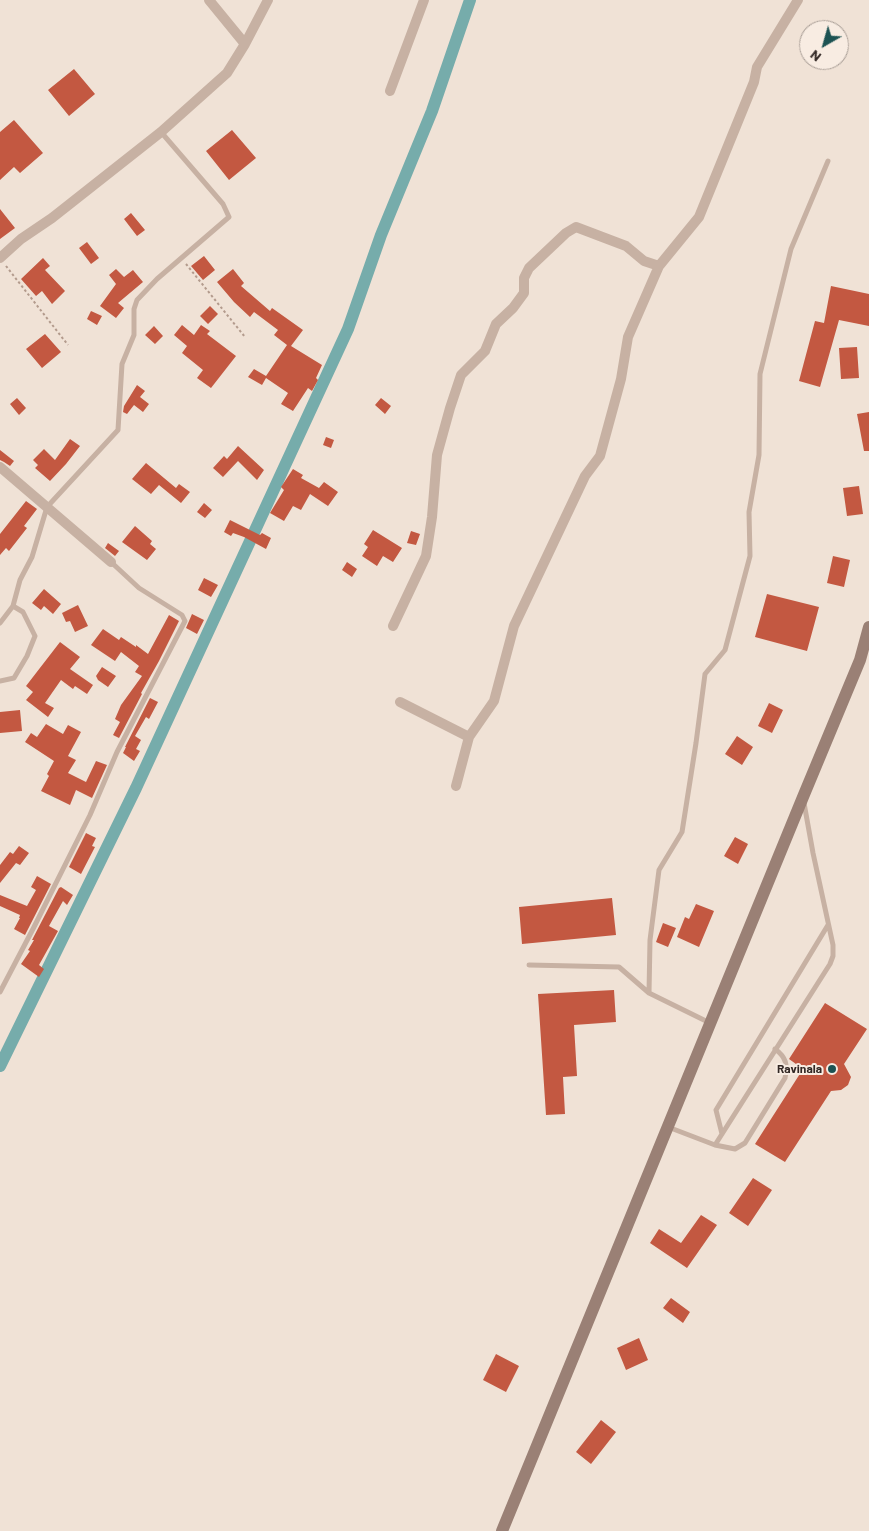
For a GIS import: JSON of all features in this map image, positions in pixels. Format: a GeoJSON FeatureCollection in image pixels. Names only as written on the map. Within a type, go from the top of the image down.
{"type":"FeatureCollection","features":[{"type":"Feature","properties":{"kind":"main road"},"geometry":{"type":"LineString","coordinates":[[502,1531],[860,660],[869,627]]}},
{"type":"Feature","properties":{"kind":"street"},"geometry":{"type":"LineString","coordinates":[[209,0],[245,44]]}},
{"type":"Feature","properties":{"kind":"street"},"geometry":{"type":"LineString","coordinates":[[3,262],[21,239],[52,218],[161,132],[227,73],[268,0]]}},
{"type":"Feature","properties":{"kind":"street"},"geometry":{"type":"LineString","coordinates":[[390,90],[424,0]]}},
{"type":"Feature","properties":{"kind":"street"},"geometry":{"type":"LineString","coordinates":[[456,786],[469,737],[494,700],[514,626],[585,476],[600,456],[621,379],[628,337],[659,266],[699,217],[754,82],[757,67],[798,0]]}},
{"type":"Feature","properties":{"kind":"street"},"geometry":{"type":"LineString","coordinates":[[393,626],[426,556],[432,517],[437,455],[461,375],[485,351],[496,324],[513,308],[524,293],[524,278],[529,268],[566,233],[576,227],[626,246],[644,261],[659,266]]}},
{"type":"Feature","properties":{"kind":"street"},"geometry":{"type":"LineString","coordinates":[[0,467],[111,562]]}},
{"type":"Feature","properties":{"kind":"street"},"geometry":{"type":"LineString","coordinates":[[400,702],[469,737]]}},
{"type":"Feature","properties":{"kind":"lane"},"geometry":{"type":"LineString","coordinates":[[0,623],[13,606],[20,580],[32,557],[47,507],[118,430],[122,364],[134,335],[136,300],[229,216],[223,204],[161,132]]}},
{"type":"Feature","properties":{"kind":"lane"},"geometry":{"type":"LineString","coordinates":[[648,993],[650,940],[659,870],[682,832],[705,674],[725,650],[750,556],[749,512],[759,455],[760,374],[792,249],[828,161]]}},
{"type":"Feature","properties":{"kind":"lane"},"geometry":{"type":"LineString","coordinates":[[0,992],[86,823],[117,752],[185,621],[182,615],[138,588],[111,562]]}},
{"type":"Feature","properties":{"kind":"lane"},"geometry":{"type":"LineString","coordinates":[[0,680],[14,678],[27,656],[35,636],[22,612],[13,606]]}},
{"type":"Feature","properties":{"kind":"lane"},"geometry":{"type":"LineString","coordinates":[[715,1144],[830,964],[833,956],[833,945],[803,797]]}},
{"type":"Feature","properties":{"kind":"lane"},"geometry":{"type":"LineString","coordinates":[[722,1134],[716,1110],[828,925]]}},
{"type":"Feature","properties":{"kind":"lane"},"geometry":{"type":"LineString","coordinates":[[529,965],[619,967],[648,993],[710,1023]]}},
{"type":"Feature","properties":{"kind":"lane"},"geometry":{"type":"LineString","coordinates":[[668,1127],[735,1149],[745,1143],[785,1078],[787,1068],[782,1054],[775,1049]]}},
{"type":"Feature","properties":{"kind":"path"},"geometry":{"type":"LineString","coordinates":[[181,258],[245,337]]}},
{"type":"Feature","properties":{"kind":"path"},"geometry":{"type":"LineString","coordinates":[[3,262],[68,345]]}},
{"type":"Feature","properties":{"kind":"building"},"geometry":{"type":"Polygon","coordinates":[[[74,69],[95,94],[69,116],[48,90],[74,69]]]}},
{"type":"Feature","properties":{"kind":"building"},"geometry":{"type":"Polygon","coordinates":[[[14,120],[43,153],[20,173],[14,167],[0,180],[0,132],[14,120]]]}},
{"type":"Feature","properties":{"kind":"building"},"geometry":{"type":"Polygon","coordinates":[[[232,130],[256,158],[229,180],[206,151],[232,130]]]}},
{"type":"Feature","properties":{"kind":"building"},"geometry":{"type":"Polygon","coordinates":[[[0,209],[15,228],[0,239],[0,209]]]}},
{"type":"Feature","properties":{"kind":"building"},"geometry":{"type":"Polygon","coordinates":[[[131,213],[145,230],[137,236],[124,219],[131,213]]]}},
{"type":"Feature","properties":{"kind":"building"},"geometry":{"type":"Polygon","coordinates":[[[87,242],[99,258],[91,264],[79,248],[87,242]]]}},
{"type":"Feature","properties":{"kind":"building"},"geometry":{"type":"Polygon","coordinates":[[[204,256],[215,270],[203,280],[191,266],[204,256]]]}},
{"type":"Feature","properties":{"kind":"building"},"geometry":{"type":"Polygon","coordinates":[[[43,258],[50,266],[45,270],[65,291],[52,304],[42,291],[36,296],[21,279],[43,258]]]}},
{"type":"Feature","properties":{"kind":"building"},"geometry":{"type":"Polygon","coordinates":[[[116,269],[124,277],[133,270],[143,282],[118,303],[124,308],[116,318],[100,306],[116,284],[109,275],[116,269]]]}},
{"type":"Feature","properties":{"kind":"building"},"geometry":{"type":"Polygon","coordinates":[[[233,269],[244,283],[241,286],[270,311],[272,308],[303,330],[291,346],[322,365],[316,378],[318,380],[312,391],[308,388],[293,411],[281,404],[288,393],[266,378],[262,385],[248,377],[254,369],[266,376],[287,345],[274,335],[278,330],[254,312],[250,317],[217,282],[233,269]]]}},
{"type":"Feature","properties":{"kind":"building"},"geometry":{"type":"Polygon","coordinates":[[[831,286],[869,294],[869,326],[839,320],[820,387],[799,381],[815,321],[824,323],[831,286]]]}},
{"type":"Feature","properties":{"kind":"building"},"geometry":{"type":"Polygon","coordinates":[[[210,306],[218,314],[208,324],[200,316],[210,306]]]}},
{"type":"Feature","properties":{"kind":"building"},"geometry":{"type":"Polygon","coordinates":[[[91,311],[102,316],[97,325],[87,319],[91,311]]]}},
{"type":"Feature","properties":{"kind":"building"},"geometry":{"type":"Polygon","coordinates":[[[182,325],[194,335],[201,325],[210,331],[207,334],[236,356],[211,388],[197,378],[203,370],[182,353],[187,346],[174,335],[182,325]]]}},
{"type":"Feature","properties":{"kind":"building"},"geometry":{"type":"Polygon","coordinates":[[[154,326],[163,336],[155,344],[145,335],[154,326]]]}},
{"type":"Feature","properties":{"kind":"building"},"geometry":{"type":"Polygon","coordinates":[[[45,334],[61,352],[42,368],[26,349],[45,334]]]}},
{"type":"Feature","properties":{"kind":"building"},"geometry":{"type":"Polygon","coordinates":[[[857,347],[859,378],[841,379],[839,348],[857,347]]]}},
{"type":"Feature","properties":{"kind":"building"},"geometry":{"type":"Polygon","coordinates":[[[137,385],[145,391],[140,397],[149,404],[143,412],[134,405],[127,414],[123,412],[124,406],[137,385]]]}},
{"type":"Feature","properties":{"kind":"building"},"geometry":{"type":"Polygon","coordinates":[[[17,398],[26,408],[19,415],[10,404],[17,398]]]}},
{"type":"Feature","properties":{"kind":"building"},"geometry":{"type":"Polygon","coordinates":[[[381,398],[391,406],[385,414],[375,405],[381,398]]]}},
{"type":"Feature","properties":{"kind":"building"},"geometry":{"type":"Polygon","coordinates":[[[869,412],[869,451],[864,451],[857,414],[869,412]]]}},
{"type":"Feature","properties":{"kind":"building"},"geometry":{"type":"Polygon","coordinates":[[[326,437],[334,440],[331,448],[323,445],[326,437]]]}},
{"type":"Feature","properties":{"kind":"building"},"geometry":{"type":"Polygon","coordinates":[[[70,439],[80,446],[50,481],[35,468],[38,465],[33,460],[44,449],[55,460],[70,439]]]}},
{"type":"Feature","properties":{"kind":"building"},"geometry":{"type":"Polygon","coordinates":[[[238,446],[264,470],[257,480],[238,461],[223,477],[213,468],[224,456],[227,459],[238,446]]]}},
{"type":"Feature","properties":{"kind":"building"},"geometry":{"type":"Polygon","coordinates":[[[0,450],[14,461],[10,466],[0,460],[0,450]]]}},
{"type":"Feature","properties":{"kind":"building"},"geometry":{"type":"Polygon","coordinates":[[[146,463],[176,488],[179,484],[190,492],[181,503],[159,485],[151,494],[132,479],[146,463]]]}},
{"type":"Feature","properties":{"kind":"building"},"geometry":{"type":"Polygon","coordinates":[[[293,469],[303,475],[301,478],[319,488],[324,482],[338,492],[328,506],[310,494],[301,510],[293,506],[284,521],[270,513],[284,490],[281,487],[293,469]]]}},
{"type":"Feature","properties":{"kind":"building"},"geometry":{"type":"Polygon","coordinates":[[[859,486],[863,514],[847,516],[843,488],[859,486]]]}},
{"type":"Feature","properties":{"kind":"building"},"geometry":{"type":"Polygon","coordinates":[[[26,501],[37,509],[24,526],[27,528],[9,551],[6,548],[0,555],[0,534],[26,501]]]}},
{"type":"Feature","properties":{"kind":"building"},"geometry":{"type":"Polygon","coordinates":[[[204,503],[212,510],[205,518],[197,512],[204,503]]]}},
{"type":"Feature","properties":{"kind":"building"},"geometry":{"type":"Polygon","coordinates":[[[230,520],[260,535],[262,533],[271,538],[266,549],[244,537],[233,533],[231,536],[224,532],[230,520]]]}},
{"type":"Feature","properties":{"kind":"building"},"geometry":{"type":"Polygon","coordinates":[[[135,526],[152,541],[150,544],[156,549],[147,560],[122,542],[135,526]]]}},
{"type":"Feature","properties":{"kind":"building"},"geometry":{"type":"Polygon","coordinates":[[[373,530],[402,548],[393,562],[383,556],[377,566],[362,556],[368,547],[364,544],[373,530]]]}},
{"type":"Feature","properties":{"kind":"building"},"geometry":{"type":"Polygon","coordinates":[[[411,531],[420,534],[416,545],[407,543],[411,531]]]}},
{"type":"Feature","properties":{"kind":"building"},"geometry":{"type":"Polygon","coordinates":[[[108,543],[119,551],[115,556],[105,548],[108,543]]]}},
{"type":"Feature","properties":{"kind":"building"},"geometry":{"type":"Polygon","coordinates":[[[833,556],[850,560],[844,587],[827,583],[833,556]]]}},
{"type":"Feature","properties":{"kind":"building"},"geometry":{"type":"Polygon","coordinates":[[[347,562],[357,569],[352,577],[342,570],[347,562]]]}},
{"type":"Feature","properties":{"kind":"building"},"geometry":{"type":"Polygon","coordinates":[[[204,578],[218,585],[211,597],[198,590],[204,578]]]}},
{"type":"Feature","properties":{"kind":"building"},"geometry":{"type":"Polygon","coordinates":[[[44,589],[61,604],[53,614],[44,606],[41,610],[32,603],[44,589]]]}},
{"type":"Feature","properties":{"kind":"building"},"geometry":{"type":"Polygon","coordinates":[[[767,594],[819,607],[807,651],[755,637],[767,594]]]}},
{"type":"Feature","properties":{"kind":"building"},"geometry":{"type":"Polygon","coordinates":[[[78,605],[88,626],[75,632],[70,621],[66,622],[62,613],[78,605]]]}},
{"type":"Feature","properties":{"kind":"building"},"geometry":{"type":"Polygon","coordinates":[[[192,614],[204,620],[197,634],[186,628],[192,614]]]}},
{"type":"Feature","properties":{"kind":"building"},"geometry":{"type":"Polygon","coordinates":[[[169,615],[179,621],[119,738],[113,735],[120,722],[115,719],[121,705],[142,676],[135,672],[139,666],[121,652],[115,661],[91,645],[103,629],[119,640],[121,637],[136,647],[136,645],[148,654],[169,615]]]}},
{"type":"Feature","properties":{"kind":"building"},"geometry":{"type":"Polygon","coordinates":[[[60,642],[80,657],[70,669],[93,685],[87,694],[75,686],[73,689],[61,680],[45,703],[54,708],[48,717],[26,700],[33,692],[26,686],[60,642]]]}},
{"type":"Feature","properties":{"kind":"building"},"geometry":{"type":"Polygon","coordinates":[[[102,667],[116,676],[108,687],[98,680],[96,676],[102,667]]]}},
{"type":"Feature","properties":{"kind":"building"},"geometry":{"type":"Polygon","coordinates":[[[150,698],[158,702],[149,719],[146,717],[135,736],[141,740],[136,749],[140,751],[134,761],[123,753],[150,698]]]}},
{"type":"Feature","properties":{"kind":"building"},"geometry":{"type":"Polygon","coordinates":[[[769,703],[783,710],[772,733],[758,726],[769,703]]]}},
{"type":"Feature","properties":{"kind":"building"},"geometry":{"type":"Polygon","coordinates":[[[20,710],[22,731],[0,733],[0,712],[20,710]]]}},
{"type":"Feature","properties":{"kind":"building"},"geometry":{"type":"Polygon","coordinates":[[[46,724],[63,734],[68,725],[81,732],[68,756],[76,760],[68,773],[86,782],[96,761],[107,765],[92,798],[76,790],[70,805],[41,791],[54,761],[25,742],[31,733],[37,737],[46,724]]]}},
{"type":"Feature","properties":{"kind":"building"},"geometry":{"type":"Polygon","coordinates":[[[737,736],[753,747],[742,765],[725,754],[737,736]]]}},
{"type":"Feature","properties":{"kind":"building"},"geometry":{"type":"Polygon","coordinates":[[[86,833],[96,838],[92,846],[95,847],[81,874],[69,867],[86,833]]]}},
{"type":"Feature","properties":{"kind":"building"},"geometry":{"type":"Polygon","coordinates":[[[735,837],[748,844],[738,864],[724,856],[735,837]]]}},
{"type":"Feature","properties":{"kind":"building"},"geometry":{"type":"Polygon","coordinates":[[[19,846],[29,853],[20,865],[16,863],[0,883],[0,865],[10,852],[13,854],[19,846]]]}},
{"type":"Feature","properties":{"kind":"building"},"geometry":{"type":"Polygon","coordinates":[[[37,876],[51,884],[25,935],[14,929],[20,915],[0,906],[0,895],[27,906],[36,890],[31,887],[37,876]]]}},
{"type":"Feature","properties":{"kind":"building"},"geometry":{"type":"Polygon","coordinates":[[[61,887],[73,895],[67,905],[63,901],[49,926],[58,931],[39,965],[44,969],[39,977],[21,964],[30,951],[28,950],[34,940],[32,940],[61,887]]]}},
{"type":"Feature","properties":{"kind":"building"},"geometry":{"type":"Polygon","coordinates":[[[612,898],[616,935],[522,944],[519,907],[612,898]]]}},
{"type":"Feature","properties":{"kind":"building"},"geometry":{"type":"Polygon","coordinates":[[[696,904],[714,911],[699,947],[677,937],[685,917],[689,919],[696,904]]]}},
{"type":"Feature","properties":{"kind":"building"},"geometry":{"type":"Polygon","coordinates":[[[663,923],[676,928],[668,947],[656,942],[663,923]]]}},
{"type":"Feature","properties":{"kind":"building"},"geometry":{"type":"Polygon","coordinates":[[[614,990],[616,1022],[574,1025],[577,1076],[563,1077],[565,1114],[546,1115],[538,994],[614,990]]]}},
{"type":"Feature","properties":{"kind":"building"},"geometry":{"type":"Polygon","coordinates":[[[825,1003],[867,1029],[844,1064],[851,1077],[848,1085],[841,1090],[831,1091],[785,1162],[755,1144],[803,1069],[789,1059],[825,1003]]]}},
{"type":"Feature","properties":{"kind":"building"},"geometry":{"type":"Polygon","coordinates":[[[753,1178],[772,1190],[748,1226],[729,1213],[753,1178]]]}},
{"type":"Feature","properties":{"kind":"building"},"geometry":{"type":"Polygon","coordinates":[[[701,1215],[717,1225],[687,1268],[650,1243],[659,1229],[681,1243],[701,1215]]]}},
{"type":"Feature","properties":{"kind":"building"},"geometry":{"type":"Polygon","coordinates":[[[671,1298],[690,1312],[683,1323],[663,1308],[671,1298]]]}},
{"type":"Feature","properties":{"kind":"building"},"geometry":{"type":"Polygon","coordinates":[[[639,1338],[648,1360],[626,1370],[617,1348],[639,1338]]]}},
{"type":"Feature","properties":{"kind":"building"},"geometry":{"type":"Polygon","coordinates":[[[496,1354],[519,1366],[506,1392],[483,1380],[496,1354]]]}},
{"type":"Feature","properties":{"kind":"building"},"geometry":{"type":"Polygon","coordinates":[[[601,1420],[616,1432],[591,1464],[576,1452],[601,1420]]]}},
{"type":"Feature","properties":{"kind":"waterway"},"geometry":{"type":"LineString","coordinates":[[0,1066],[136,788],[348,329],[381,235],[432,111],[470,0]]}},
{"type":"Feature","properties":{"kind":"place","name":"Ravinala"},"geometry":{"type":"Point","coordinates":[832,1069]}}]}
